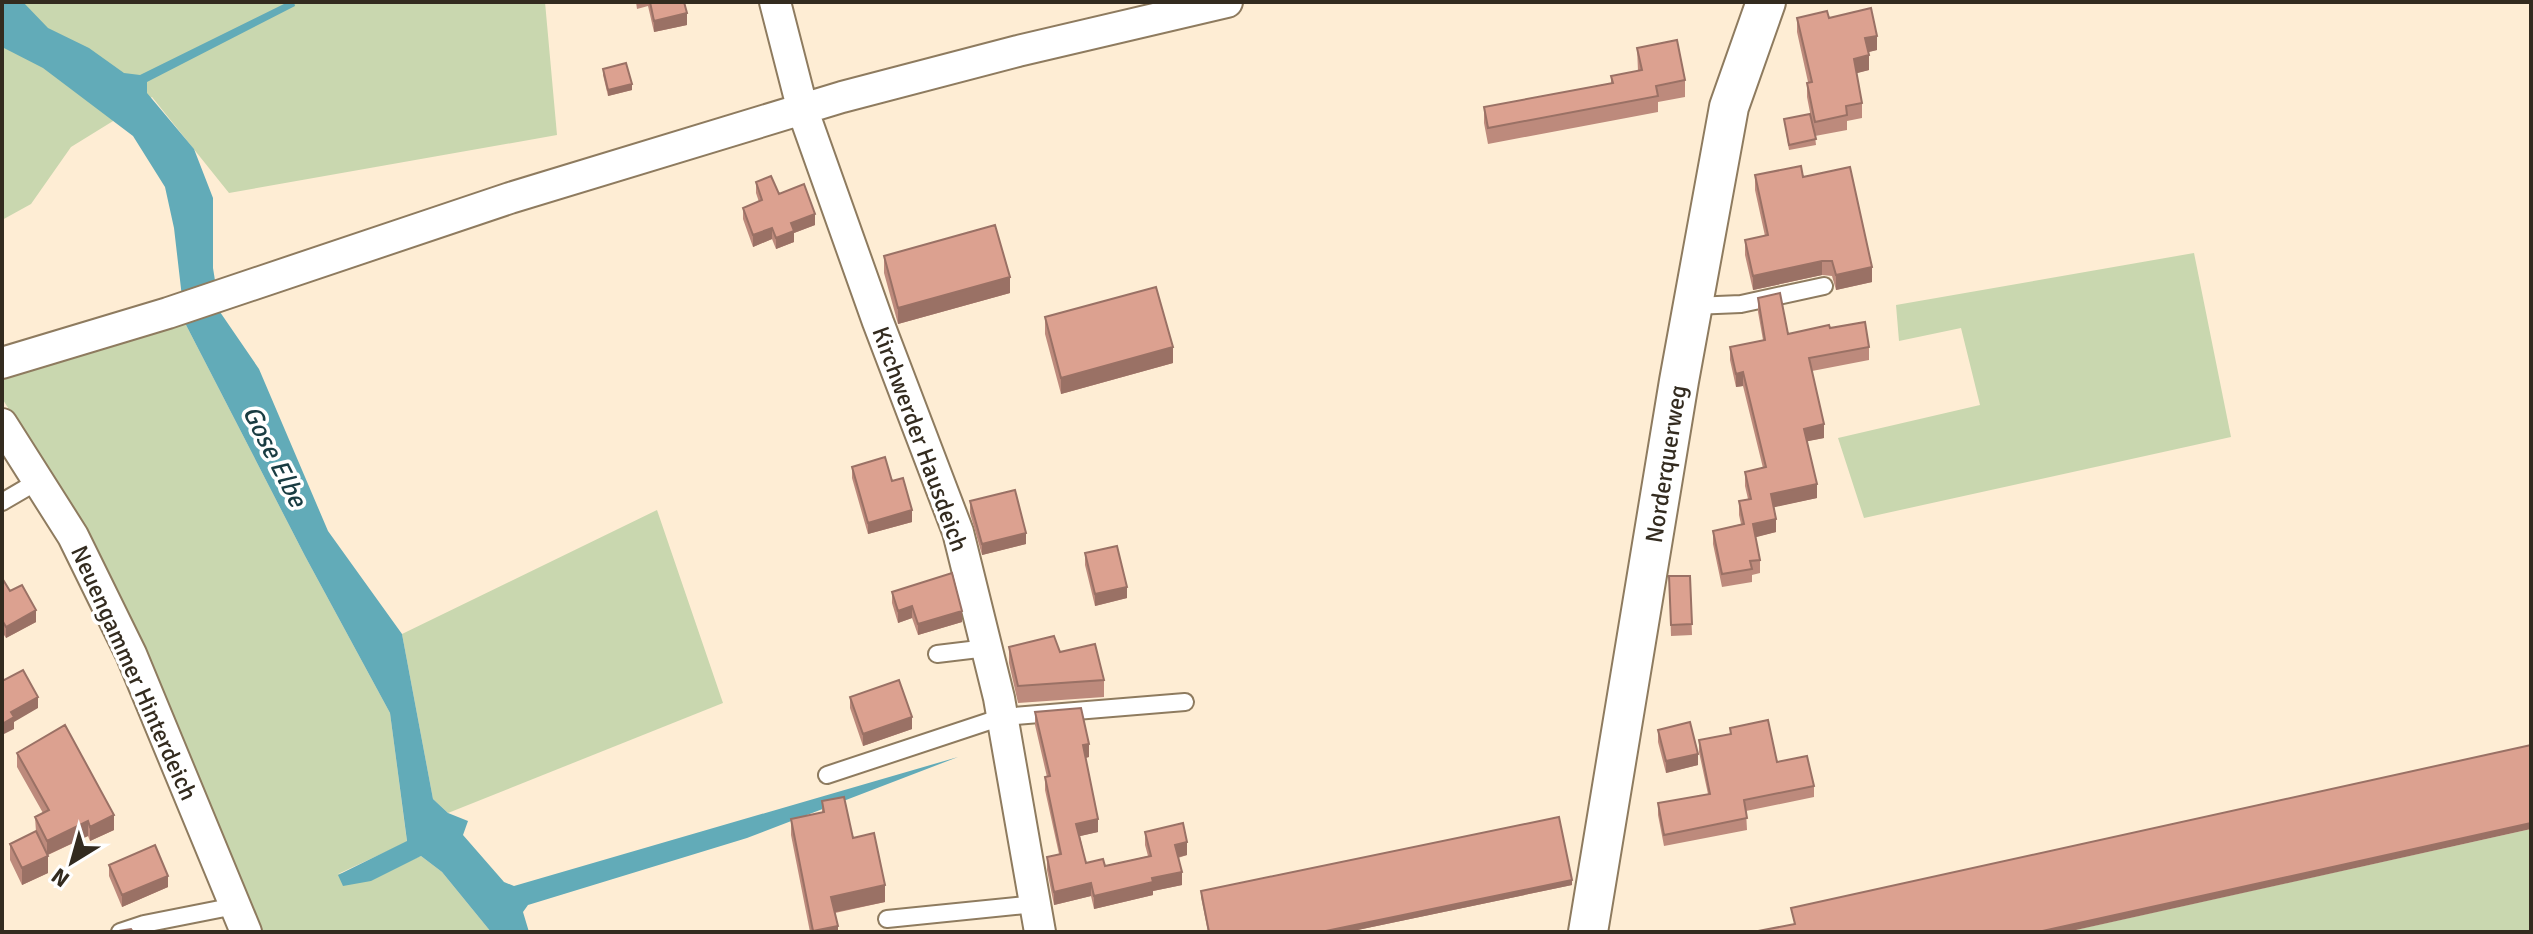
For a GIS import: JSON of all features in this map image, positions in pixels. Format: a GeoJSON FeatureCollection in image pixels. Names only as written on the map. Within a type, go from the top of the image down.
{"type":"FeatureCollection","features":[{"type":"Feature","properties":{"kind":"street","name":"Kirchwerder Hausdeich"},"geometry":{"type":"LineString","coordinates":[[775,2],[803,111],[878,322],[958,532],[1002,717],[1037,918]]}},
{"type":"Feature","properties":{"kind":"street"},"geometry":{"type":"LineString","coordinates":[[2,363],[168,313],[510,198],[857,93],[1227,2]]}},
{"type":"Feature","properties":{"kind":"street","name":"Norderquerweg"},"geometry":{"type":"LineString","coordinates":[[1588,932],[1729,107],[1766,2]]}},
{"type":"Feature","properties":{"kind":"street","name":"Neuengammer Hinterdeich"},"geometry":{"type":"LineString","coordinates":[[2,424],[73,536],[131,654],[241,919]]}},
{"type":"Feature","properties":{"kind":"lane"},"geometry":{"type":"LineString","coordinates":[[1693,306],[1741,304],[1824,286]]}},
{"type":"Feature","properties":{"kind":"lane"},"geometry":{"type":"LineString","coordinates":[[2,502],[38,481]]}},
{"type":"Feature","properties":{"kind":"lane"},"geometry":{"type":"LineString","coordinates":[[937,654],[987,648]]}},
{"type":"Feature","properties":{"kind":"lane"},"geometry":{"type":"LineString","coordinates":[[827,775],[1002,717],[1185,702]]}},
{"type":"Feature","properties":{"kind":"lane"},"geometry":{"type":"LineString","coordinates":[[887,919],[1037,918]]}},
{"type":"Feature","properties":{"kind":"lane"},"geometry":{"type":"LineString","coordinates":[[120,932],[152,922],[241,919]]}},
{"type":"Feature","properties":{"kind":"green space"},"geometry":{"type":"Polygon","coordinates":[[[2,2],[545,2],[557,135],[229,193],[152,97],[71,147],[31,204],[2,220],[2,2]]]}},
{"type":"Feature","properties":{"kind":"green space"},"geometry":{"type":"Polygon","coordinates":[[[2194,253],[2231,437],[1864,518],[1838,438],[1980,405],[1961,328],[1899,341],[1896,305],[2194,253]]]}},
{"type":"Feature","properties":{"kind":"green space"},"geometry":{"type":"Polygon","coordinates":[[[185,323],[390,713],[407,842],[338,874],[404,863],[421,856],[442,872],[491,932],[257,932],[118,591],[2,398],[2,378],[185,323]]]}},
{"type":"Feature","properties":{"kind":"green space"},"geometry":{"type":"Polygon","coordinates":[[[657,510],[723,703],[448,813],[433,799],[402,634],[657,510]]]}},
{"type":"Feature","properties":{"kind":"green space"},"geometry":{"type":"Polygon","coordinates":[[[2531,829],[2531,932],[2066,932],[2531,829]]]}},
{"type":"Feature","properties":{"kind":"water","name":"Gose Elbe"},"geometry":{"type":"Polygon","coordinates":[[[2,2],[23,2],[48,28],[89,48],[124,73],[140,75],[288,2],[294,2],[295,6],[147,82],[147,93],[194,149],[213,198],[213,268],[220,312],[259,369],[328,531],[402,634],[433,799],[448,813],[468,821],[463,835],[504,882],[514,886],[958,757],[747,838],[528,905],[523,912],[529,932],[491,932],[442,872],[421,856],[371,881],[343,886],[338,875],[407,841],[390,713],[185,323],[174,228],[165,187],[133,136],[43,68],[2,47],[2,2]]]}},
{"type":"Feature","properties":{"kind":"building"},"geometry":{"type":"Polygon","coordinates":[[[650,2],[684,2],[687,13],[654,21],[650,2]]]}},
{"type":"Feature","properties":{"kind":"building"},"geometry":{"type":"Polygon","coordinates":[[[1871,8],[1877,36],[1865,38],[1869,55],[1854,59],[1862,103],[1846,106],[1847,115],[1815,122],[1807,83],[1812,82],[1797,18],[1827,11],[1829,18],[1871,8]]]}},
{"type":"Feature","properties":{"kind":"building"},"geometry":{"type":"Polygon","coordinates":[[[1677,40],[1685,80],[1656,86],[1658,96],[1488,128],[1484,107],[1613,83],[1611,76],[1642,70],[1637,48],[1677,40]]]}},
{"type":"Feature","properties":{"kind":"building"},"geometry":{"type":"Polygon","coordinates":[[[626,63],[632,84],[608,90],[603,69],[626,63]]]}},
{"type":"Feature","properties":{"kind":"building"},"geometry":{"type":"Polygon","coordinates":[[[1810,114],[1816,139],[1789,145],[1784,119],[1810,114]]]}},
{"type":"Feature","properties":{"kind":"building"},"geometry":{"type":"Polygon","coordinates":[[[1801,166],[1803,177],[1850,167],[1872,267],[1836,275],[1832,261],[1822,261],[1753,276],[1745,240],[1768,235],[1755,175],[1801,166]]]}},
{"type":"Feature","properties":{"kind":"building"},"geometry":{"type":"Polygon","coordinates":[[[771,176],[779,194],[804,184],[815,214],[791,223],[794,231],[776,238],[772,228],[753,235],[743,208],[762,200],[756,182],[771,176]]]}},
{"type":"Feature","properties":{"kind":"building"},"geometry":{"type":"Polygon","coordinates":[[[995,225],[1010,277],[898,308],[884,256],[995,225]]]}},
{"type":"Feature","properties":{"kind":"building"},"geometry":{"type":"Polygon","coordinates":[[[1156,287],[1173,347],[1061,378],[1045,317],[1156,287]]]}},
{"type":"Feature","properties":{"kind":"building"},"geometry":{"type":"Polygon","coordinates":[[[1780,293],[1788,334],[1829,325],[1830,328],[1865,322],[1869,347],[1809,358],[1824,424],[1804,429],[1817,484],[1771,494],[1776,519],[1753,524],[1760,560],[1750,561],[1752,569],[1722,574],[1713,531],[1744,524],[1739,501],[1751,499],[1745,472],[1766,467],[1743,372],[1736,374],[1730,347],[1765,340],[1758,298],[1780,293]]]}},
{"type":"Feature","properties":{"kind":"building"},"geometry":{"type":"Polygon","coordinates":[[[885,457],[892,481],[903,478],[912,510],[868,523],[852,467],[885,457]]]}},
{"type":"Feature","properties":{"kind":"building"},"geometry":{"type":"Polygon","coordinates":[[[1015,490],[1026,533],[982,544],[970,501],[1015,490]]]}},
{"type":"Feature","properties":{"kind":"building"},"geometry":{"type":"Polygon","coordinates":[[[1117,546],[1127,587],[1095,594],[1085,553],[1117,546]]]}},
{"type":"Feature","properties":{"kind":"building"},"geometry":{"type":"Polygon","coordinates":[[[952,573],[962,611],[918,624],[912,606],[898,611],[892,592],[952,573]]]}},
{"type":"Feature","properties":{"kind":"building"},"geometry":{"type":"Polygon","coordinates":[[[1669,576],[1690,576],[1692,624],[1671,625],[1669,576]]]}},
{"type":"Feature","properties":{"kind":"building"},"geometry":{"type":"Polygon","coordinates":[[[2,578],[10,591],[22,585],[36,610],[6,627],[2,620],[2,578]]]}},
{"type":"Feature","properties":{"kind":"building"},"geometry":{"type":"Polygon","coordinates":[[[1054,636],[1060,652],[1095,644],[1104,680],[1018,686],[1009,647],[1054,636]]]}},
{"type":"Feature","properties":{"kind":"building"},"geometry":{"type":"Polygon","coordinates":[[[23,670],[38,697],[11,712],[14,717],[2,724],[2,681],[23,670]]]}},
{"type":"Feature","properties":{"kind":"building"},"geometry":{"type":"Polygon","coordinates":[[[899,680],[912,717],[863,734],[850,697],[899,680]]]}},
{"type":"Feature","properties":{"kind":"building"},"geometry":{"type":"Polygon","coordinates":[[[1081,708],[1089,744],[1083,745],[1098,819],[1076,824],[1086,863],[1103,859],[1105,866],[1151,856],[1145,832],[1183,823],[1187,842],[1175,845],[1182,872],[1094,896],[1091,883],[1054,892],[1047,857],[1061,854],[1045,777],[1050,776],[1035,712],[1081,708]]]}},
{"type":"Feature","properties":{"kind":"building"},"geometry":{"type":"Polygon","coordinates":[[[1768,720],[1777,762],[1807,756],[1814,786],[1744,800],[1747,818],[1664,835],[1658,803],[1710,794],[1699,740],[1731,734],[1730,728],[1768,720]]]}},
{"type":"Feature","properties":{"kind":"building"},"geometry":{"type":"Polygon","coordinates":[[[1690,722],[1698,754],[1666,761],[1658,730],[1690,722]]]}},
{"type":"Feature","properties":{"kind":"building"},"geometry":{"type":"Polygon","coordinates":[[[65,725],[114,815],[90,827],[88,821],[47,841],[35,817],[49,810],[17,753],[65,725]]]}},
{"type":"Feature","properties":{"kind":"building"},"geometry":{"type":"Polygon","coordinates":[[[2531,745],[2531,823],[2038,932],[1753,932],[1795,924],[1791,908],[2531,745]]]}},
{"type":"Feature","properties":{"kind":"building"},"geometry":{"type":"Polygon","coordinates":[[[844,797],[853,838],[874,833],[885,885],[831,897],[838,926],[813,931],[791,819],[824,812],[822,801],[844,797]]]}},
{"type":"Feature","properties":{"kind":"building"},"geometry":{"type":"Polygon","coordinates":[[[1559,817],[1572,880],[1321,932],[1209,932],[1201,891],[1559,817]]]}},
{"type":"Feature","properties":{"kind":"building"},"geometry":{"type":"Polygon","coordinates":[[[36,831],[48,856],[22,868],[10,844],[36,831]]]}},
{"type":"Feature","properties":{"kind":"building"},"geometry":{"type":"Polygon","coordinates":[[[155,845],[168,876],[122,895],[109,865],[155,845]]]}}]}
